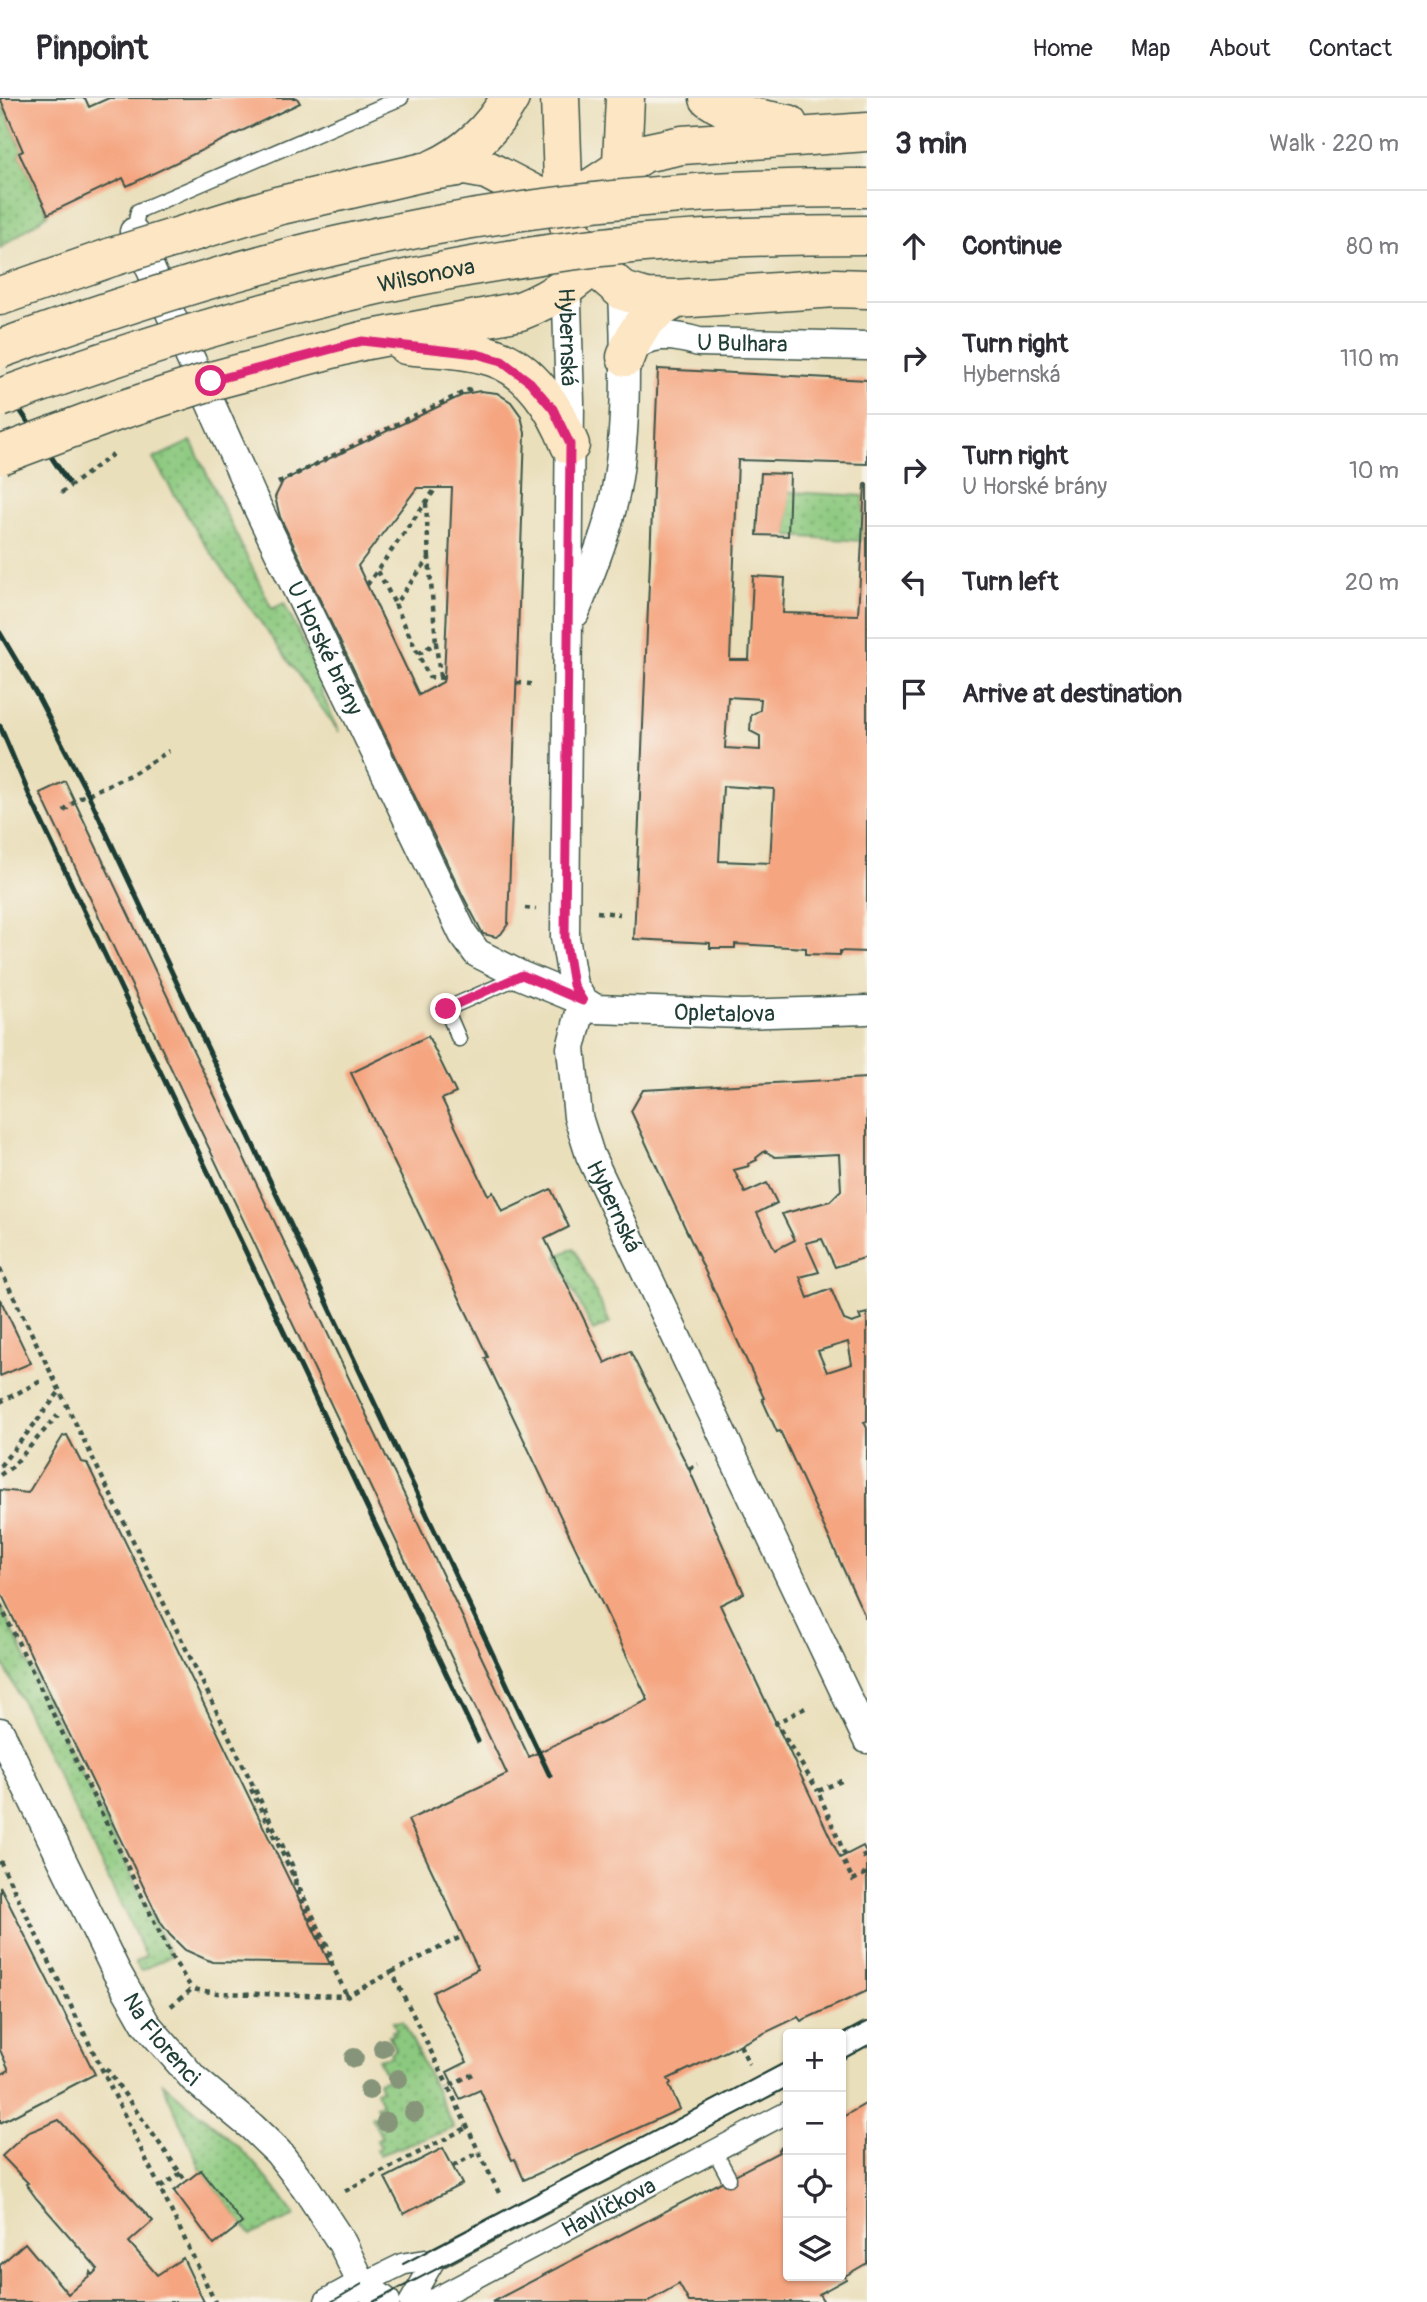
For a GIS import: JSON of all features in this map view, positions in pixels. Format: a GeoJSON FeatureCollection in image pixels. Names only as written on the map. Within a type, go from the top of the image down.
{"type":"FeatureCollection","features":[{"type":"Feature","properties":{"kind":"main road"},"geometry":{"type":"LineString","coordinates":[[424,172],[449,161],[465,150],[494,122],[510,98]]}},
{"type":"Feature","properties":{"kind":"main road"},"geometry":{"type":"LineString","coordinates":[[560,98],[564,210],[580,277]]}},
{"type":"Feature","properties":{"kind":"main road"},"geometry":{"type":"LineString","coordinates":[[625,98],[620,238],[656,310]]}},
{"type":"Feature","properties":{"kind":"main road"},"geometry":{"type":"LineString","coordinates":[[709,98],[744,116],[854,132]]}},
{"type":"Feature","properties":{"kind":"main road"},"geometry":{"type":"LineString","coordinates":[[564,210],[622,166],[644,153],[682,145],[854,132]]}},
{"type":"Feature","properties":{"kind":"main road"},"geometry":{"type":"LineString","coordinates":[[0,296],[112,257],[265,210],[424,172],[465,166],[487,170],[564,210]]}},
{"type":"Feature","properties":{"kind":"main road","name":"Wilsonova"},"geometry":{"type":"LineString","coordinates":[[0,349],[251,268],[335,246],[423,228],[508,213],[669,195],[867,188]]}},
{"type":"Feature","properties":{"kind":"main road","name":"Wilsonova"},"geometry":{"type":"LineString","coordinates":[[0,398],[127,354],[253,315],[430,273],[634,244],[736,237],[867,234]]}},
{"type":"Feature","properties":{"kind":"main road"},"geometry":{"type":"LineString","coordinates":[[0,455],[115,412],[211,381],[362,341],[454,338],[539,303],[580,277],[620,238]]}},
{"type":"Feature","properties":{"kind":"main road"},"geometry":{"type":"LineString","coordinates":[[580,277],[656,310],[835,288],[867,289]]}},
{"type":"Feature","properties":{"kind":"main road"},"geometry":{"type":"LineString","coordinates":[[625,357],[632,338],[656,310]]}},
{"type":"Feature","properties":{"kind":"main road"},"geometry":{"type":"LineString","coordinates":[[454,338],[502,361],[524,376],[553,409],[570,444]]}},
{"type":"Feature","properties":{"kind":"street","name":"U Horské brány"},"geometry":{"type":"LineString","coordinates":[[142,236],[205,394],[251,496],[463,934],[477,953],[583,1001]]}},
{"type":"Feature","properties":{"kind":"street","name":"Hybernská"},"geometry":{"type":"LineString","coordinates":[[580,277],[570,444],[565,937],[573,985],[583,1001],[571,1048],[578,1117],[590,1156],[867,1739]]}},
{"type":"Feature","properties":{"kind":"street","name":"U Bulhara"},"geometry":{"type":"LineString","coordinates":[[656,310],[699,342],[867,346]]}},
{"type":"Feature","properties":{"kind":"street","name":"Hybernská"},"geometry":{"type":"LineString","coordinates":[[569,630],[612,510],[620,455],[625,357]]}},
{"type":"Feature","properties":{"kind":"street","name":"Opletalova"},"geometry":{"type":"LineString","coordinates":[[583,1001],[596,1009],[615,1011],[741,1014],[867,1010]]}},
{"type":"Feature","properties":{"kind":"street","name":"Na Florenci"},"geometry":{"type":"LineString","coordinates":[[0,1732],[121,1979],[146,2024],[194,2080],[278,2152],[306,2188],[342,2243],[362,2293],[386,2302]]}},
{"type":"Feature","properties":{"kind":"street"},"geometry":{"type":"LineString","coordinates":[[846,2044],[867,2033]]}},
{"type":"Feature","properties":{"kind":"street","name":"Havlíčkova"},"geometry":{"type":"LineString","coordinates":[[362,2293],[403,2264],[435,2259],[783,2077]]}},
{"type":"Feature","properties":{"kind":"street","name":"Havlíčkova"},"geometry":{"type":"LineString","coordinates":[[429,2302],[783,2115]]}},
{"type":"Feature","properties":{"kind":"street"},"geometry":{"type":"LineString","coordinates":[[410,2302],[435,2259]]}},
{"type":"Feature","properties":{"kind":"street"},"geometry":{"type":"LineString","coordinates":[[329,2302],[362,2293]]}},
{"type":"Feature","properties":{"kind":"lane"},"geometry":{"type":"LineString","coordinates":[[142,236],[138,211],[149,205],[401,98]]}},
{"type":"Feature","properties":{"kind":"lane"},"geometry":{"type":"LineString","coordinates":[[170,411],[205,394]]}},
{"type":"Feature","properties":{"kind":"lane"},"geometry":{"type":"LineString","coordinates":[[459,1039],[446,1009],[522,975]]}},
{"type":"Feature","properties":{"kind":"lane"},"geometry":{"type":"LineString","coordinates":[[715,2152],[729,2178]]}},
{"type":"Feature","properties":{"kind":"path"},"geometry":{"type":"LineString","coordinates":[[251,496],[467,391]]}},
{"type":"Feature","properties":{"kind":"path"},"geometry":{"type":"LineString","coordinates":[[367,585],[436,488]]}},
{"type":"Feature","properties":{"kind":"path"},"geometry":{"type":"LineString","coordinates":[[377,571],[429,677],[442,678],[436,643],[425,502]]}},
{"type":"Feature","properties":{"kind":"path"},"geometry":{"type":"LineString","coordinates":[[394,604],[429,558]]}},
{"type":"Feature","properties":{"kind":"path"},"geometry":{"type":"LineString","coordinates":[[418,654],[436,643]]}},
{"type":"Feature","properties":{"kind":"path"},"geometry":{"type":"LineString","coordinates":[[517,683],[531,684]]}},
{"type":"Feature","properties":{"kind":"path"},"geometry":{"type":"LineString","coordinates":[[64,811],[79,798],[134,773],[169,751]]}},
{"type":"Feature","properties":{"kind":"path"},"geometry":{"type":"LineString","coordinates":[[0,1269],[292,1865],[297,1890],[347,1996]]}},
{"type":"Feature","properties":{"kind":"path"},"geometry":{"type":"LineString","coordinates":[[0,1402],[41,1381]]}},
{"type":"Feature","properties":{"kind":"path"},"geometry":{"type":"LineString","coordinates":[[0,1466],[60,1391]]}},
{"type":"Feature","properties":{"kind":"path"},"geometry":{"type":"LineString","coordinates":[[0,1475],[12,1467],[58,1415]]}},
{"type":"Feature","properties":{"kind":"path"},"geometry":{"type":"LineString","coordinates":[[689,1469],[698,1465]]}},
{"type":"Feature","properties":{"kind":"path"},"geometry":{"type":"LineString","coordinates":[[0,1605],[172,1956],[192,1989]]}},
{"type":"Feature","properties":{"kind":"path"},"geometry":{"type":"LineString","coordinates":[[805,1708],[776,1723],[818,1791],[853,1880],[867,1873]]}},
{"type":"Feature","properties":{"kind":"path"},"geometry":{"type":"LineString","coordinates":[[818,1791],[846,1779]]}},
{"type":"Feature","properties":{"kind":"path"},"geometry":{"type":"LineString","coordinates":[[251,1789],[330,1949],[332,1963]]}},
{"type":"Feature","properties":{"kind":"path"},"geometry":{"type":"LineString","coordinates":[[863,1854],[867,1863]]}},
{"type":"Feature","properties":{"kind":"path"},"geometry":{"type":"LineString","coordinates":[[0,1861],[215,2302]]}},
{"type":"Feature","properties":{"kind":"path"},"geometry":{"type":"LineString","coordinates":[[165,2011],[192,1989],[217,1993],[347,1996],[463,1936]]}},
{"type":"Feature","properties":{"kind":"path"},"geometry":{"type":"LineString","coordinates":[[393,1972],[500,2194]]}},
{"type":"Feature","properties":{"kind":"path"},"geometry":{"type":"LineString","coordinates":[[740,2045],[749,2064]]}},
{"type":"Feature","properties":{"kind":"path"},"geometry":{"type":"LineString","coordinates":[[98,2058],[187,2182]]}},
{"type":"Feature","properties":{"kind":"path"},"geometry":{"type":"LineString","coordinates":[[448,2087],[473,2074]]}},
{"type":"Feature","properties":{"kind":"path"},"geometry":{"type":"LineString","coordinates":[[344,2191],[468,2127]]}},
{"type":"Feature","properties":{"kind":"path"},"geometry":{"type":"LineString","coordinates":[[453,2166],[479,2152]]}},
{"type":"Feature","properties":{"kind":"path"},"geometry":{"type":"LineString","coordinates":[[160,2188],[181,2173]]}},
{"type":"Feature","properties":{"kind":"green space"},"geometry":{"type":"Polygon","coordinates":[[[0,101],[23,151],[19,153],[48,214],[0,248],[0,101]]]}},
{"type":"Feature","properties":{"kind":"green space"},"geometry":{"type":"Polygon","coordinates":[[[191,441],[272,609],[284,603],[324,686],[320,689],[339,732],[204,543],[153,459],[191,441]]]}},
{"type":"Feature","properties":{"kind":"green space"},"geometry":{"type":"Polygon","coordinates":[[[789,492],[864,496],[862,541],[788,536],[789,492]]]}},
{"type":"Feature","properties":{"kind":"green space"},"geometry":{"type":"Polygon","coordinates":[[[574,1248],[610,1323],[593,1331],[557,1256],[574,1248]]]}},
{"type":"Feature","properties":{"kind":"green space"},"geometry":{"type":"Polygon","coordinates":[[[0,1605],[171,1956],[141,1971],[135,1962],[146,1956],[0,1657],[0,1605]]]}},
{"type":"Feature","properties":{"kind":"green space"},"geometry":{"type":"Polygon","coordinates":[[[403,2021],[454,2128],[379,2155],[376,2150],[380,2148],[377,2140],[382,2138],[371,2117],[380,2114],[376,2106],[382,2104],[376,2091],[381,2089],[378,2082],[388,2079],[378,2059],[392,2056],[391,2052],[396,2050],[389,2036],[393,2035],[392,2031],[397,2030],[393,2022],[403,2021]]]}},
{"type":"Feature","properties":{"kind":"green space"},"geometry":{"type":"Polygon","coordinates":[[[162,2082],[244,2153],[295,2216],[251,2235],[201,2170],[162,2082]]]}},
{"type":"Feature","properties":{"kind":"building"},"geometry":{"type":"Polygon","coordinates":[[[0,98],[85,98],[89,107],[109,98],[297,98],[300,103],[127,186],[123,178],[48,214],[19,153],[23,151],[0,98]]]}},
{"type":"Feature","properties":{"kind":"building"},"geometry":{"type":"Polygon","coordinates":[[[658,369],[867,380],[867,464],[738,460],[730,660],[749,660],[753,576],[785,578],[783,613],[858,615],[867,484],[867,952],[840,951],[840,955],[806,954],[806,948],[735,944],[735,948],[710,948],[710,943],[634,939],[658,369]],[[728,697],[725,748],[760,750],[760,736],[750,731],[751,715],[760,710],[761,699],[728,697]],[[723,786],[719,861],[770,863],[774,789],[723,786]]]}},
{"type":"Feature","properties":{"kind":"building"},"geometry":{"type":"Polygon","coordinates":[[[480,391],[497,393],[511,402],[521,416],[525,433],[508,924],[496,937],[483,934],[463,896],[280,517],[275,497],[282,483],[290,477],[465,394],[480,391]],[[417,488],[358,566],[419,695],[443,682],[444,678],[452,488],[417,488]]]}},
{"type":"Feature","properties":{"kind":"building"},"geometry":{"type":"Polygon","coordinates":[[[761,473],[790,474],[788,536],[757,535],[761,473]]]}},
{"type":"Feature","properties":{"kind":"building"},"geometry":{"type":"Polygon","coordinates":[[[65,781],[529,1757],[648,1700],[485,1358],[488,1357],[351,1073],[428,1036],[456,1093],[442,1099],[488,1195],[493,1192],[502,1212],[551,1189],[569,1227],[545,1239],[605,1363],[630,1351],[689,1469],[744,1593],[720,1605],[840,1858],[863,1846],[867,1854],[867,1991],[801,2021],[798,2017],[668,2079],[680,2109],[524,2180],[480,2090],[460,2099],[447,2072],[467,2062],[433,1992],[478,1969],[408,1820],[507,1774],[40,793],[65,781]]]}},
{"type":"Feature","properties":{"kind":"building"},"geometry":{"type":"Polygon","coordinates":[[[867,1078],[867,1257],[835,1267],[822,1239],[806,1243],[819,1272],[800,1277],[808,1298],[831,1289],[844,1320],[852,1323],[861,1320],[859,1315],[867,1313],[867,1421],[864,1422],[867,1428],[867,1621],[780,1431],[777,1432],[762,1399],[764,1398],[631,1111],[643,1090],[867,1078]],[[765,1151],[757,1160],[748,1164],[749,1166],[734,1170],[745,1193],[767,1183],[777,1203],[757,1213],[775,1250],[795,1240],[782,1214],[830,1201],[841,1190],[839,1154],[775,1157],[765,1151]],[[848,1342],[818,1351],[827,1372],[852,1364],[848,1342]]]}},
{"type":"Feature","properties":{"kind":"building"},"geometry":{"type":"Polygon","coordinates":[[[0,1299],[31,1363],[0,1376],[0,1299]]]}},
{"type":"Feature","properties":{"kind":"building"},"geometry":{"type":"Polygon","coordinates":[[[67,1435],[81,1462],[87,1463],[330,1964],[212,1962],[185,1950],[161,1923],[0,1591],[0,1490],[28,1493],[63,1436],[67,1435]]]}},
{"type":"Feature","properties":{"kind":"building"},"geometry":{"type":"Polygon","coordinates":[[[0,1886],[95,2074],[0,2123],[0,2075],[9,2070],[0,2050],[0,1886]]]}},
{"type":"Feature","properties":{"kind":"building"},"geometry":{"type":"Polygon","coordinates":[[[867,2103],[867,2263],[846,2275],[846,2155],[846,2115],[867,2103]]]}},
{"type":"Feature","properties":{"kind":"building"},"geometry":{"type":"Polygon","coordinates":[[[59,2120],[153,2221],[129,2242],[157,2275],[183,2258],[204,2302],[0,2302],[0,2265],[25,2243],[68,2294],[89,2276],[90,2272],[92,2275],[98,2269],[36,2198],[26,2184],[28,2183],[2,2156],[27,2133],[59,2120]]]}},
{"type":"Feature","properties":{"kind":"building"},"geometry":{"type":"Polygon","coordinates":[[[782,2147],[783,2281],[842,2281],[819,2294],[824,2302],[689,2302],[679,2284],[647,2302],[492,2302],[779,2152],[782,2147]]]}},
{"type":"Feature","properties":{"kind":"building"},"geometry":{"type":"Polygon","coordinates":[[[443,2148],[462,2184],[404,2214],[385,2178],[443,2148]]]}},
{"type":"Feature","properties":{"kind":"building"},"geometry":{"type":"Polygon","coordinates":[[[201,2170],[242,2223],[214,2245],[174,2191],[201,2170]]]}},
{"type":"Feature","properties":{"kind":"tram line"},"geometry":{"type":"LineString","coordinates":[[846,2032],[867,2022]]}},
{"type":"Feature","properties":{"kind":"tram line"},"geometry":{"type":"LineString","coordinates":[[846,2057],[867,2046]]}},
{"type":"Feature","properties":{"kind":"tram line"},"geometry":{"type":"LineString","coordinates":[[403,2264],[783,2064]]}},
{"type":"Feature","properties":{"kind":"tram line"},"geometry":{"type":"LineString","coordinates":[[373,2302],[783,2090]]}},
{"type":"Feature","properties":{"kind":"tram line"},"geometry":{"type":"LineString","coordinates":[[331,2302],[362,2284]]}},
{"type":"Feature","properties":{"kind":"railway"},"geometry":{"type":"LineString","coordinates":[[0,380],[68,482]]}},
{"type":"Feature","properties":{"kind":"railway"},"geometry":{"type":"LineString","coordinates":[[0,633],[38,697],[88,794],[550,1776]]}},
{"type":"Feature","properties":{"kind":"railway"},"geometry":{"type":"LineString","coordinates":[[0,726],[31,799],[478,1741]]}},
{"type":"Feature","properties":{"kind":"route"},"geometry":{"type":"LineString","coordinates":[[211,381],[362,341],[491,356],[518,372],[541,393],[563,426],[570,444],[565,937],[573,985],[583,1001],[522,975],[446,1009]]}}]}
